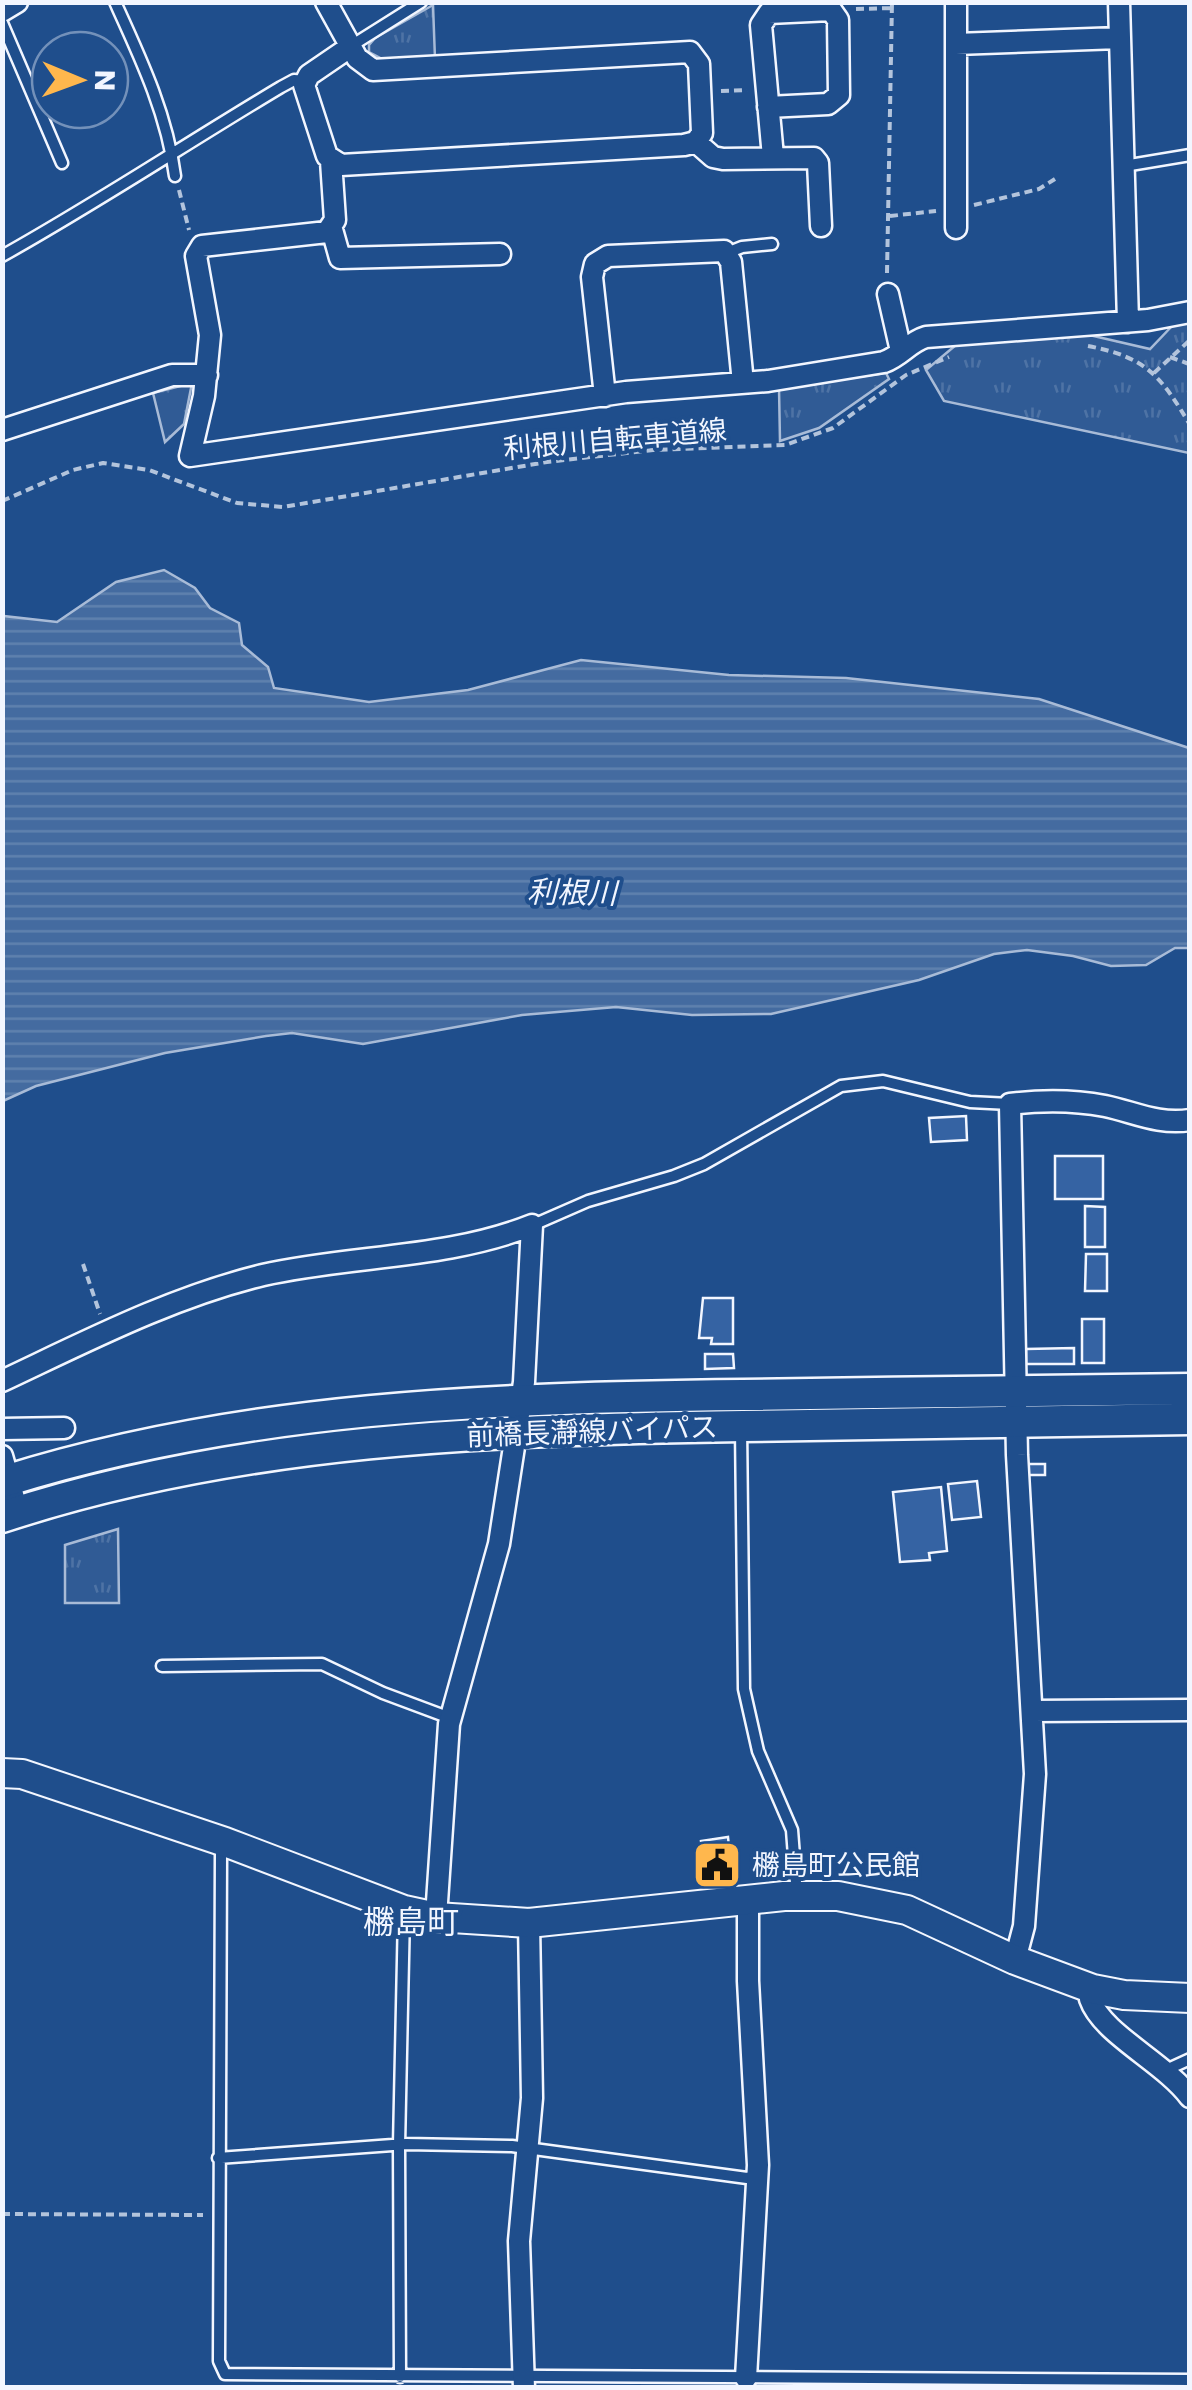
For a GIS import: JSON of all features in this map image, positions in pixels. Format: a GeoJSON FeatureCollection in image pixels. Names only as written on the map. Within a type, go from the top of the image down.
{"type":"FeatureCollection","features":[{"type":"Feature","properties":{"kind":"main road","name":"前橋長瀞線バイパス"},"geometry":{"type":"LineString","coordinates":[[5,1473],[288,1420],[383,1408],[521,1398],[1190,1390]]}},
{"type":"Feature","properties":{"kind":"main road","name":"前橋長瀞線バイパス"},"geometry":{"type":"LineString","coordinates":[[10,1514],[80,1494],[290,1452],[404,1438],[516,1430],[1190,1419]]}},
{"type":"Feature","properties":{"kind":"street"},"geometry":{"type":"LineString","coordinates":[[2,11],[17,2]]}},
{"type":"Feature","properties":{"kind":"street"},"geometry":{"type":"LineString","coordinates":[[326,2],[357,58],[372,70],[690,52],[698,64],[700,92],[702,128],[696,142]]}},
{"type":"Feature","properties":{"kind":"street"},"geometry":{"type":"LineString","coordinates":[[956,2],[956,219]]}},
{"type":"Feature","properties":{"kind":"street"},"geometry":{"type":"LineString","coordinates":[[1119,2],[1128,322]]}},
{"type":"Feature","properties":{"kind":"street"},"geometry":{"type":"LineString","coordinates":[[767,98],[828,104],[839,95],[838,20],[831,10],[770,13],[761,25],[767,98],[772,157]]}},
{"type":"Feature","properties":{"kind":"street"},"geometry":{"type":"LineString","coordinates":[[956,44],[1119,38]]}},
{"type":"Feature","properties":{"kind":"street"},"geometry":{"type":"LineString","coordinates":[[350,47],[309,75],[304,91],[331,160],[336,220],[327,232],[202,246],[196,256],[210,335],[207,375],[190,456],[604,396],[742,383],[884,362],[913,340],[926,337],[1166,319],[1190,312]]}},
{"type":"Feature","properties":{"kind":"street"},"geometry":{"type":"LineString","coordinates":[[331,160],[341,165],[696,142],[713,157],[807,157],[818,162],[821,226]]}},
{"type":"Feature","properties":{"kind":"street"},"geometry":{"type":"LineString","coordinates":[[331,226],[340,258],[500,254]]}},
{"type":"Feature","properties":{"kind":"street"},"geometry":{"type":"LineString","coordinates":[[604,396],[592,277],[595,264],[608,256],[718,249],[726,253],[731,262],[742,383]]}},
{"type":"Feature","properties":{"kind":"street"},"geometry":{"type":"LineString","coordinates":[[888,294],[902,351]]}},
{"type":"Feature","properties":{"kind":"street"},"geometry":{"type":"LineString","coordinates":[[2,430],[172,375],[207,375]]}},
{"type":"Feature","properties":{"kind":"street"},"geometry":{"type":"LineString","coordinates":[[1015,1960],[1024,1926],[1034,1795],[1017,1422],[1010,1104],[1072,1102],[1158,1121],[1190,1120]]}},
{"type":"Feature","properties":{"kind":"street"},"geometry":{"type":"LineString","coordinates":[[2,1381],[179,1302],[266,1275],[444,1250],[532,1225],[521,1398],[499,1544],[450,1718],[436,1917]]}},
{"type":"Feature","properties":{"kind":"street"},"geometry":{"type":"LineString","coordinates":[[2,1429],[64,1428]]}},
{"type":"Feature","properties":{"kind":"street"},"geometry":{"type":"LineString","coordinates":[[5,1473],[10,1514]]}},
{"type":"Feature","properties":{"kind":"street"},"geometry":{"type":"LineString","coordinates":[[1032,1711],[1190,1710]]}},
{"type":"Feature","properties":{"kind":"street"},"geometry":{"type":"LineString","coordinates":[[2,1773],[22,1774],[225,1842],[404,1910],[436,1917],[529,1924],[748,1900],[838,1896],[888,1905],[952,1928],[1015,1960],[1093,1989],[1124,1995],[1190,1998]]}},
{"type":"Feature","properties":{"kind":"street"},"geometry":{"type":"LineString","coordinates":[[746,2378],[758,2176],[748,1900]]}},
{"type":"Feature","properties":{"kind":"street"},"geometry":{"type":"LineString","coordinates":[[524,2382],[518,2241],[532,2070],[529,1924]]}},
{"type":"Feature","properties":{"kind":"street"},"geometry":{"type":"LineString","coordinates":[[1093,1989],[1090,1999],[1099,2016],[1166,2070],[1190,2097]]}},
{"type":"Feature","properties":{"kind":"lane"},"geometry":{"type":"LineString","coordinates":[[115,2],[150,80],[172,152],[175,176]]}},
{"type":"Feature","properties":{"kind":"lane"},"geometry":{"type":"LineString","coordinates":[[350,47],[421,2]]}},
{"type":"Feature","properties":{"kind":"lane"},"geometry":{"type":"LineString","coordinates":[[2,23],[62,163]]}},
{"type":"Feature","properties":{"kind":"lane"},"geometry":{"type":"LineString","coordinates":[[2,256],[92,206],[172,152],[294,80],[305,81]]}},
{"type":"Feature","properties":{"kind":"lane"},"geometry":{"type":"LineString","coordinates":[[1124,166],[1190,155]]}},
{"type":"Feature","properties":{"kind":"lane"},"geometry":{"type":"LineString","coordinates":[[726,253],[742,246],[772,244]]}},
{"type":"Feature","properties":{"kind":"lane"},"geometry":{"type":"LineString","coordinates":[[532,1225],[588,1200],[704,1164],[841,1086],[883,1081],[970,1102],[1010,1104]]}},
{"type":"Feature","properties":{"kind":"lane"},"geometry":{"type":"LineString","coordinates":[[741,1426],[744,1689],[758,1750],[792,1830],[797,1896]]}},
{"type":"Feature","properties":{"kind":"lane"},"geometry":{"type":"LineString","coordinates":[[162,1666],[322,1664],[450,1718]]}},
{"type":"Feature","properties":{"kind":"lane"},"geometry":{"type":"LineString","coordinates":[[225,1842],[218,2215],[219,2362],[226,2374],[524,2382],[746,2378],[1190,2380]]}},
{"type":"Feature","properties":{"kind":"lane"},"geometry":{"type":"LineString","coordinates":[[400,2377],[404,1910]]}},
{"type":"Feature","properties":{"kind":"lane"},"geometry":{"type":"LineString","coordinates":[[1166,2070],[1190,2059]]}},
{"type":"Feature","properties":{"kind":"lane"},"geometry":{"type":"LineString","coordinates":[[218,2158],[399,2145],[526,2148],[747,2178],[758,2176]]}},
{"type":"Feature","properties":{"kind":"path"},"geometry":{"type":"LineString","coordinates":[[831,10],[892,5],[888,294]]}},
{"type":"Feature","properties":{"kind":"path"},"geometry":{"type":"LineString","coordinates":[[700,92],[767,98]]}},
{"type":"Feature","properties":{"kind":"path"},"geometry":{"type":"LineString","coordinates":[[175,176],[196,256]]}},
{"type":"Feature","properties":{"kind":"path"},"geometry":{"type":"LineString","coordinates":[[889,216],[956,219],[1055,179]]}},
{"type":"Feature","properties":{"kind":"path"},"geometry":{"type":"LineString","coordinates":[[1154,374],[1190,340]]}},
{"type":"Feature","properties":{"kind":"path"},"geometry":{"type":"LineString","coordinates":[[1076,346],[1117,352],[1138,360],[1173,395],[1190,425]]}},
{"type":"Feature","properties":{"kind":"path","name":"利根川自転車道線"},"geometry":{"type":"LineString","coordinates":[[2,501],[73,470],[103,464],[148,470],[237,503],[283,507],[564,460],[682,448],[785,445],[833,428],[906,376],[956,355]]}},
{"type":"Feature","properties":{"kind":"path"},"geometry":{"type":"LineString","coordinates":[[1170,357],[1189,364],[1190,378]]}},
{"type":"Feature","properties":{"kind":"path"},"geometry":{"type":"LineString","coordinates":[[83,1264],[106,1332]]}},
{"type":"Feature","properties":{"kind":"path"},"geometry":{"type":"LineString","coordinates":[[2,2214],[218,2215]]}},
{"type":"Feature","properties":{"kind":"green space"},"geometry":{"type":"Polygon","coordinates":[[[433,5],[435,59],[386,61],[369,52],[375,38],[433,5]]]}},
{"type":"Feature","properties":{"kind":"green space"},"geometry":{"type":"Polygon","coordinates":[[[1189,320],[1189,453],[944,401],[926,370],[956,345],[1085,334],[1150,349],[1173,325],[1189,320]]]}},
{"type":"Feature","properties":{"kind":"green space"},"geometry":{"type":"Polygon","coordinates":[[[886,373],[889,379],[819,428],[780,441],[779,388],[886,373]]]}},
{"type":"Feature","properties":{"kind":"green space"},"geometry":{"type":"Polygon","coordinates":[[[192,383],[184,424],[165,442],[153,393],[192,383]]]}},
{"type":"Feature","properties":{"kind":"green space"},"geometry":{"type":"Polygon","coordinates":[[[118,1529],[119,1603],[65,1603],[65,1545],[118,1529]]]}},
{"type":"Feature","properties":{"kind":"water","name":"利根川"},"geometry":{"type":"Polygon","coordinates":[[[164,570],[195,588],[210,608],[239,623],[242,645],[268,667],[274,688],[369,702],[468,690],[581,660],[729,675],[846,678],[1039,699],[1189,748],[1189,948],[1175,948],[1146,965],[1111,966],[1027,950],[994,954],[919,980],[771,1014],[692,1015],[616,1007],[522,1015],[363,1044],[292,1033],[266,1036],[165,1053],[36,1086],[3,1101],[3,616],[57,622],[116,582],[164,570]]]}},
{"type":"Feature","properties":{"kind":"building"},"geometry":{"type":"Polygon","coordinates":[[[966,1116],[967,1140],[931,1142],[929,1118],[966,1116]]]}},
{"type":"Feature","properties":{"kind":"building"},"geometry":{"type":"Polygon","coordinates":[[[1055,1156],[1103,1156],[1103,1199],[1055,1199],[1055,1156]]]}},
{"type":"Feature","properties":{"kind":"building"},"geometry":{"type":"Polygon","coordinates":[[[1085,1206],[1105,1207],[1105,1247],[1085,1247],[1085,1206]]]}},
{"type":"Feature","properties":{"kind":"building"},"geometry":{"type":"Polygon","coordinates":[[[1086,1254],[1107,1254],[1107,1291],[1085,1291],[1086,1254]]]}},
{"type":"Feature","properties":{"kind":"building"},"geometry":{"type":"Polygon","coordinates":[[[703,1298],[733,1298],[733,1344],[711,1344],[712,1338],[699,1338],[703,1298]]]}},
{"type":"Feature","properties":{"kind":"building"},"geometry":{"type":"Polygon","coordinates":[[[1082,1319],[1104,1319],[1104,1363],[1082,1363],[1082,1319]]]}},
{"type":"Feature","properties":{"kind":"building"},"geometry":{"type":"Polygon","coordinates":[[[1074,1348],[1074,1364],[1026,1364],[1026,1349],[1074,1348]]]}},
{"type":"Feature","properties":{"kind":"building"},"geometry":{"type":"Polygon","coordinates":[[[705,1354],[733,1354],[734,1368],[705,1369],[705,1354]]]}},
{"type":"Feature","properties":{"kind":"building"},"geometry":{"type":"Polygon","coordinates":[[[1022,1464],[1045,1464],[1045,1475],[1022,1475],[1022,1464]]]}},
{"type":"Feature","properties":{"kind":"building"},"geometry":{"type":"Polygon","coordinates":[[[977,1481],[981,1517],[952,1520],[948,1484],[977,1481]]]}},
{"type":"Feature","properties":{"kind":"building"},"geometry":{"type":"Polygon","coordinates":[[[941,1487],[947,1551],[929,1553],[930,1560],[900,1562],[893,1492],[941,1487]]]}},
{"type":"Feature","properties":{"kind":"building","name":"橳島町公民館"},"geometry":{"type":"Polygon","coordinates":[[[728,1837],[733,1888],[706,1891],[701,1841],[728,1837]]]}},
{"type":"Feature","properties":{"kind":"place","name":"橳島町公民館"},"geometry":{"type":"Point","coordinates":[717,1865]}},
{"type":"Feature","properties":{"kind":"district","name":"橳島町"},"geometry":{"type":"Point","coordinates":[411,1922]}}]}
